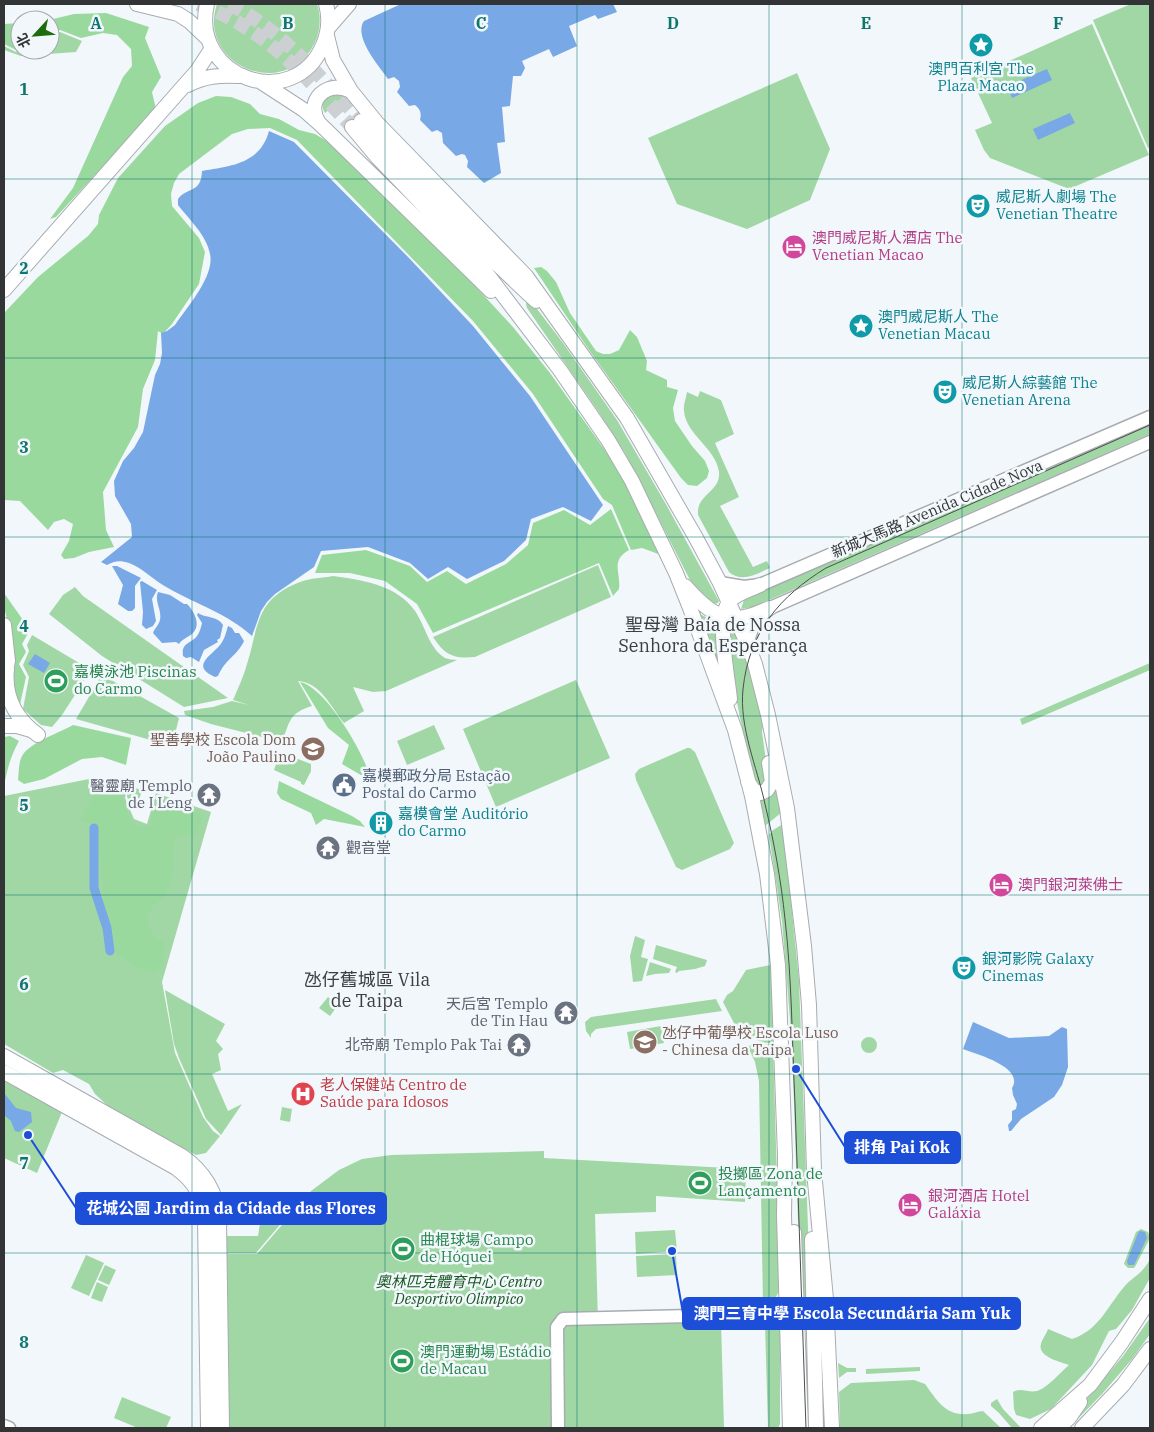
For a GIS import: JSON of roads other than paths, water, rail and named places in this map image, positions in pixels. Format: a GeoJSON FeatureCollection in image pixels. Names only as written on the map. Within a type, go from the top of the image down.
{"type":"FeatureCollection","features":[{"type":"Feature","properties":{"kind":"main road"},"geometry":{"type":"LineString","coordinates":[[137,4],[178,14],[189,21],[210,44],[219,59],[240,76]]}},
{"type":"Feature","properties":{"kind":"main road"},"geometry":{"type":"LineString","coordinates":[[4,290],[197,71],[210,44],[205,26],[208,4]]}},
{"type":"Feature","properties":{"kind":"main road"},"geometry":{"type":"LineString","coordinates":[[326,4],[333,60],[351,91],[377,122],[526,276],[627,418],[696,538],[729,602],[730,617],[725,659],[735,730],[767,874],[778,965],[785,1156],[784,1215],[790,1428]]}},
{"type":"Feature","properties":{"kind":"main road"},"geometry":{"type":"LineString","coordinates":[[261,82],[279,81],[295,76],[309,66],[320,52],[328,31],[349,4]]}},
{"type":"Feature","properties":{"kind":"main road"},"geometry":{"type":"LineString","coordinates":[[182,89],[204,77],[221,75],[240,76],[261,82],[304,110],[531,330]]}},
{"type":"Feature","properties":{"kind":"main road"},"geometry":{"type":"LineString","coordinates":[[321,126],[317,120],[315,106],[322,93],[328,88],[336,87],[351,91]]}},
{"type":"Feature","properties":{"kind":"main road"},"geometry":{"type":"LineString","coordinates":[[561,324],[486,255],[388,152],[356,124],[384,164],[478,262],[531,330],[608,440],[632,481],[676,573],[735,730]]}},
{"type":"Feature","properties":{"kind":"main road","name":"新城大馬路 Avenida Cidade Nova"},"geometry":{"type":"LineString","coordinates":[[720,583],[736,586],[760,585],[1150,417]]}},
{"type":"Feature","properties":{"kind":"main road","name":"新城大馬路 Avenida Cidade Nova"},"geometry":{"type":"LineString","coordinates":[[747,643],[755,620],[770,608],[1150,442]]}},
{"type":"Feature","properties":{"kind":"main road"},"geometry":{"type":"LineString","coordinates":[[676,573],[700,602],[714,613],[730,617],[751,616],[770,608]]}},
{"type":"Feature","properties":{"kind":"main road"},"geometry":{"type":"LineString","coordinates":[[729,602],[760,585]]}},
{"type":"Feature","properties":{"kind":"main road"},"geometry":{"type":"LineString","coordinates":[[730,617],[747,643],[755,664],[768,715],[788,814],[809,1005],[814,1171],[826,1299],[832,1428]]}},
{"type":"Feature","properties":{"kind":"main road"},"geometry":{"type":"LineString","coordinates":[[4,625],[7,647],[8,691],[13,706],[22,720],[38,735],[24,727],[4,726]]}},
{"type":"Feature","properties":{"kind":"main road"},"geometry":{"type":"LineString","coordinates":[[4,684],[7,669]]}},
{"type":"Feature","properties":{"kind":"main road"},"geometry":{"type":"LineString","coordinates":[[748,782],[754,791],[761,793],[767,790],[772,782],[765,739],[768,715]]}},
{"type":"Feature","properties":{"kind":"main road"},"geometry":{"type":"LineString","coordinates":[[4,1056],[63,1098]]}},
{"type":"Feature","properties":{"kind":"main road"},"geometry":{"type":"LineString","coordinates":[[4,1072],[63,1098],[176,1168],[191,1182],[202,1200],[205,1219],[208,1428]]}},
{"type":"Feature","properties":{"kind":"main road"},"geometry":{"type":"LineString","coordinates":[[79,1107],[187,1160],[201,1173],[214,1194],[219,1219],[222,1428]]}},
{"type":"Feature","properties":{"kind":"main road"},"geometry":{"type":"LineString","coordinates":[[785,1156],[790,1175],[793,1203],[801,1428]]}},
{"type":"Feature","properties":{"kind":"main road"},"geometry":{"type":"LineString","coordinates":[[814,1171],[811,1184],[811,1201],[816,1428]]}},
{"type":"Feature","properties":{"kind":"main road"},"geometry":{"type":"LineString","coordinates":[[1058,1428],[1068,1418],[1150,1299]]}},
{"type":"Feature","properties":{"kind":"main road"},"geometry":{"type":"LineString","coordinates":[[558,1428],[556,1327],[560,1321],[567,1318],[776,1314],[784,1309],[787,1300]]}},
{"type":"Feature","properties":{"kind":"main road"},"geometry":{"type":"LineString","coordinates":[[1082,1428],[1129,1378],[1150,1349]]}},
{"type":"Feature","properties":{"kind":"main road"},"geometry":{"type":"LineString","coordinates":[[1041,1428],[1090,1385]]}},
{"type":"Feature","properties":{"kind":"main road"},"geometry":{"type":"LineString","coordinates":[[4,1426],[9,1428]]}},
{"type":"Feature","properties":{"kind":"water"},"geometry":{"type":"Polygon","coordinates":[[[401,4],[613,4],[617,12],[598,19],[595,15],[569,26],[577,46],[553,57],[549,49],[522,61],[525,68],[521,76],[513,76],[510,106],[502,107],[505,142],[497,143],[501,173],[484,183],[467,167],[468,161],[465,155],[456,156],[443,143],[442,133],[437,130],[432,132],[420,120],[421,113],[418,108],[415,105],[409,106],[397,92],[400,87],[399,81],[394,77],[388,79],[364,43],[362,28],[364,21],[401,4]]]}},
{"type":"Feature","properties":{"kind":"water"},"geometry":{"type":"Polygon","coordinates":[[[1047,69],[1052,80],[1012,98],[1007,86],[1047,69]]]}},
{"type":"Feature","properties":{"kind":"water"},"geometry":{"type":"Polygon","coordinates":[[[1070,113],[1075,123],[1038,140],[1033,129],[1070,113]]]}},
{"type":"Feature","properties":{"kind":"water"},"geometry":{"type":"Polygon","coordinates":[[[269,131],[294,142],[409,258],[473,326],[530,396],[603,505],[591,521],[563,507],[531,519],[526,540],[504,561],[467,579],[448,567],[428,579],[410,563],[368,547],[321,551],[314,567],[275,594],[267,602],[261,611],[252,636],[233,621],[163,585],[134,565],[123,561],[107,565],[101,562],[132,537],[131,524],[115,496],[114,481],[123,461],[134,448],[143,432],[155,375],[162,353],[161,333],[175,325],[193,300],[204,281],[210,263],[210,254],[205,241],[178,205],[178,199],[197,187],[202,171],[234,165],[251,157],[265,142],[269,131]]]}},
{"type":"Feature","properties":{"kind":"water"},"geometry":{"type":"Polygon","coordinates":[[[112,566],[117,566],[141,578],[135,586],[135,608],[132,611],[128,611],[118,604],[123,585],[112,566]]]}},
{"type":"Feature","properties":{"kind":"water"},"geometry":{"type":"Polygon","coordinates":[[[142,581],[157,590],[152,599],[156,621],[153,626],[146,629],[142,625],[143,612],[140,582],[142,581]]]}},
{"type":"Feature","properties":{"kind":"water"},"geometry":{"type":"Polygon","coordinates":[[[158,592],[170,595],[187,604],[196,618],[195,630],[179,644],[176,642],[162,643],[153,633],[160,620],[158,592]]]}},
{"type":"Feature","properties":{"kind":"water"},"geometry":{"type":"Polygon","coordinates":[[[198,613],[218,620],[223,625],[220,638],[217,640],[218,642],[204,650],[199,662],[191,657],[186,658],[183,656],[185,646],[195,639],[200,631],[202,623],[197,615],[198,613]]]}},
{"type":"Feature","properties":{"kind":"water"},"geometry":{"type":"Polygon","coordinates":[[[228,626],[235,633],[239,633],[244,641],[224,665],[218,676],[215,677],[204,669],[203,665],[222,643],[228,626]]]}},
{"type":"Feature","properties":{"kind":"water"},"geometry":{"type":"Polygon","coordinates":[[[35,654],[50,663],[44,673],[28,664],[35,654]]]}},
{"type":"Feature","properties":{"kind":"water"},"geometry":{"type":"Polygon","coordinates":[[[973,1022],[1009,1038],[1049,1036],[1062,1027],[1067,1029],[1068,1067],[1062,1085],[1054,1097],[1021,1119],[1011,1131],[1009,1131],[1008,1125],[1012,1120],[1012,1111],[1016,1109],[1017,1104],[1013,1095],[1014,1080],[1012,1074],[1006,1068],[988,1058],[963,1049],[973,1022]]]}},
{"type":"Feature","properties":{"kind":"water"},"geometry":{"type":"Polygon","coordinates":[[[4,1093],[16,1108],[31,1112],[32,1122],[19,1132],[15,1131],[11,1121],[4,1115],[4,1093]]]}},
{"type":"Feature","properties":{"kind":"water"},"geometry":{"type":"Polygon","coordinates":[[[1140,1231],[1145,1232],[1147,1238],[1134,1265],[1128,1265],[1127,1261],[1140,1231]]]}},
{"type":"Feature","properties":{"kind":"waterway"},"geometry":{"type":"LineString","coordinates":[[94,828],[94,888],[107,928],[110,951]]}},
{"type":"Feature","properties":{"kind":"tunnel"},"geometry":{"type":"LineString","coordinates":[[198,4],[223,15],[265,40],[283,55],[352,127]]}},
{"type":"Feature","properties":{"kind":"tunnel"},"geometry":{"type":"LineString","coordinates":[[229,4],[267,27],[284,41],[361,121]]}},
{"type":"Feature","properties":{"kind":"tram line"},"geometry":{"type":"LineString","coordinates":[[806,1428],[789,965],[777,861],[762,790],[746,732],[742,703],[746,669],[752,650],[760,633],[781,604],[794,591],[826,568],[1150,425]]}},
{"type":"Feature","properties":{"kind":"place","name":"澳門百利宮 The Plaza Macao"},"geometry":{"type":"Point","coordinates":[981,45]}},
{"type":"Feature","properties":{"kind":"place","name":"威尼斯人劇場 The Venetian Theatre"},"geometry":{"type":"Point","coordinates":[978,206]}},
{"type":"Feature","properties":{"kind":"place","name":"澳門威尼斯人酒店 The Venetian Macao"},"geometry":{"type":"Point","coordinates":[794,247]}},
{"type":"Feature","properties":{"kind":"place","name":"澳門威尼斯人 The Venetian Macau"},"geometry":{"type":"Point","coordinates":[861,326]}},
{"type":"Feature","properties":{"kind":"place","name":"威尼斯人綜藝館 The Venetian Arena"},"geometry":{"type":"Point","coordinates":[945,392]}},
{"type":"Feature","properties":{"kind":"place","name":"嘉模泳池 Piscinas do Carmo"},"geometry":{"type":"Point","coordinates":[56,681]}},
{"type":"Feature","properties":{"kind":"place","name":"聖善學校 Escola Dom João Paulino"},"geometry":{"type":"Point","coordinates":[313,749]}},
{"type":"Feature","properties":{"kind":"place","name":"嘉模郵政分局 Estação Postal do Carmo"},"geometry":{"type":"Point","coordinates":[344,785]}},
{"type":"Feature","properties":{"kind":"place","name":"醫靈廟 Templo de I Leng"},"geometry":{"type":"Point","coordinates":[209,795]}},
{"type":"Feature","properties":{"kind":"place","name":"嘉模會堂 Auditório do Carmo"},"geometry":{"type":"Point","coordinates":[381,823]}},
{"type":"Feature","properties":{"kind":"place","name":"觀音堂"},"geometry":{"type":"Point","coordinates":[328,848]}},
{"type":"Feature","properties":{"kind":"place","name":"澳門銀河萊佛士"},"geometry":{"type":"Point","coordinates":[1001,885]}},
{"type":"Feature","properties":{"kind":"place","name":"銀河影院 Galaxy Cinemas"},"geometry":{"type":"Point","coordinates":[964,968]}},
{"type":"Feature","properties":{"kind":"place","name":"天后宮 Templo de Tin Hau"},"geometry":{"type":"Point","coordinates":[566,1013]}},
{"type":"Feature","properties":{"kind":"place","name":"氹仔中葡學校 Escola Luso - Chinesa da Taipa"},"geometry":{"type":"Point","coordinates":[645,1042]}},
{"type":"Feature","properties":{"kind":"place","name":"北帝廟 Templo Pak Tai"},"geometry":{"type":"Point","coordinates":[519,1045]}},
{"type":"Feature","properties":{"kind":"place","name":"排角 Pai Kok"},"geometry":{"type":"Point","coordinates":[796,1069]}},
{"type":"Feature","properties":{"kind":"place","name":"老人保健站 Centro de Saúde para Idosos"},"geometry":{"type":"Point","coordinates":[303,1094]}},
{"type":"Feature","properties":{"kind":"place","name":"花城公園 Jardim da Cidade das Flores"},"geometry":{"type":"Point","coordinates":[28,1135]}},
{"type":"Feature","properties":{"kind":"place","name":"投擲區 Zona de Lançamento"},"geometry":{"type":"Point","coordinates":[700,1183]}},
{"type":"Feature","properties":{"kind":"place","name":"銀河酒店 Hotel Galáxia"},"geometry":{"type":"Point","coordinates":[910,1205]}},
{"type":"Feature","properties":{"kind":"place","name":"曲棍球場 Campo de Hóquei"},"geometry":{"type":"Point","coordinates":[403,1249]}},
{"type":"Feature","properties":{"kind":"place","name":"澳門三育中學 Escola Secundária Sam Yuk"},"geometry":{"type":"Point","coordinates":[672,1251]}},
{"type":"Feature","properties":{"kind":"place","name":"澳門運動場 Estádio de Macau"},"geometry":{"type":"Point","coordinates":[402,1361]}},
{"type":"Feature","properties":{"kind":"district","name":"聖母灣 Baía de Nossa Senhora da Esperança"},"geometry":{"type":"Point","coordinates":[713,635]}},
{"type":"Feature","properties":{"kind":"district","name":"氹仔舊城區 Vila de Taipa"},"geometry":{"type":"Point","coordinates":[367,990]}},
{"type":"Feature","properties":{"kind":"park label","name":"奧林匹克體育中心 Centro Desportivo Olímpico"},"geometry":{"type":"Point","coordinates":[459,1290]}}]}
